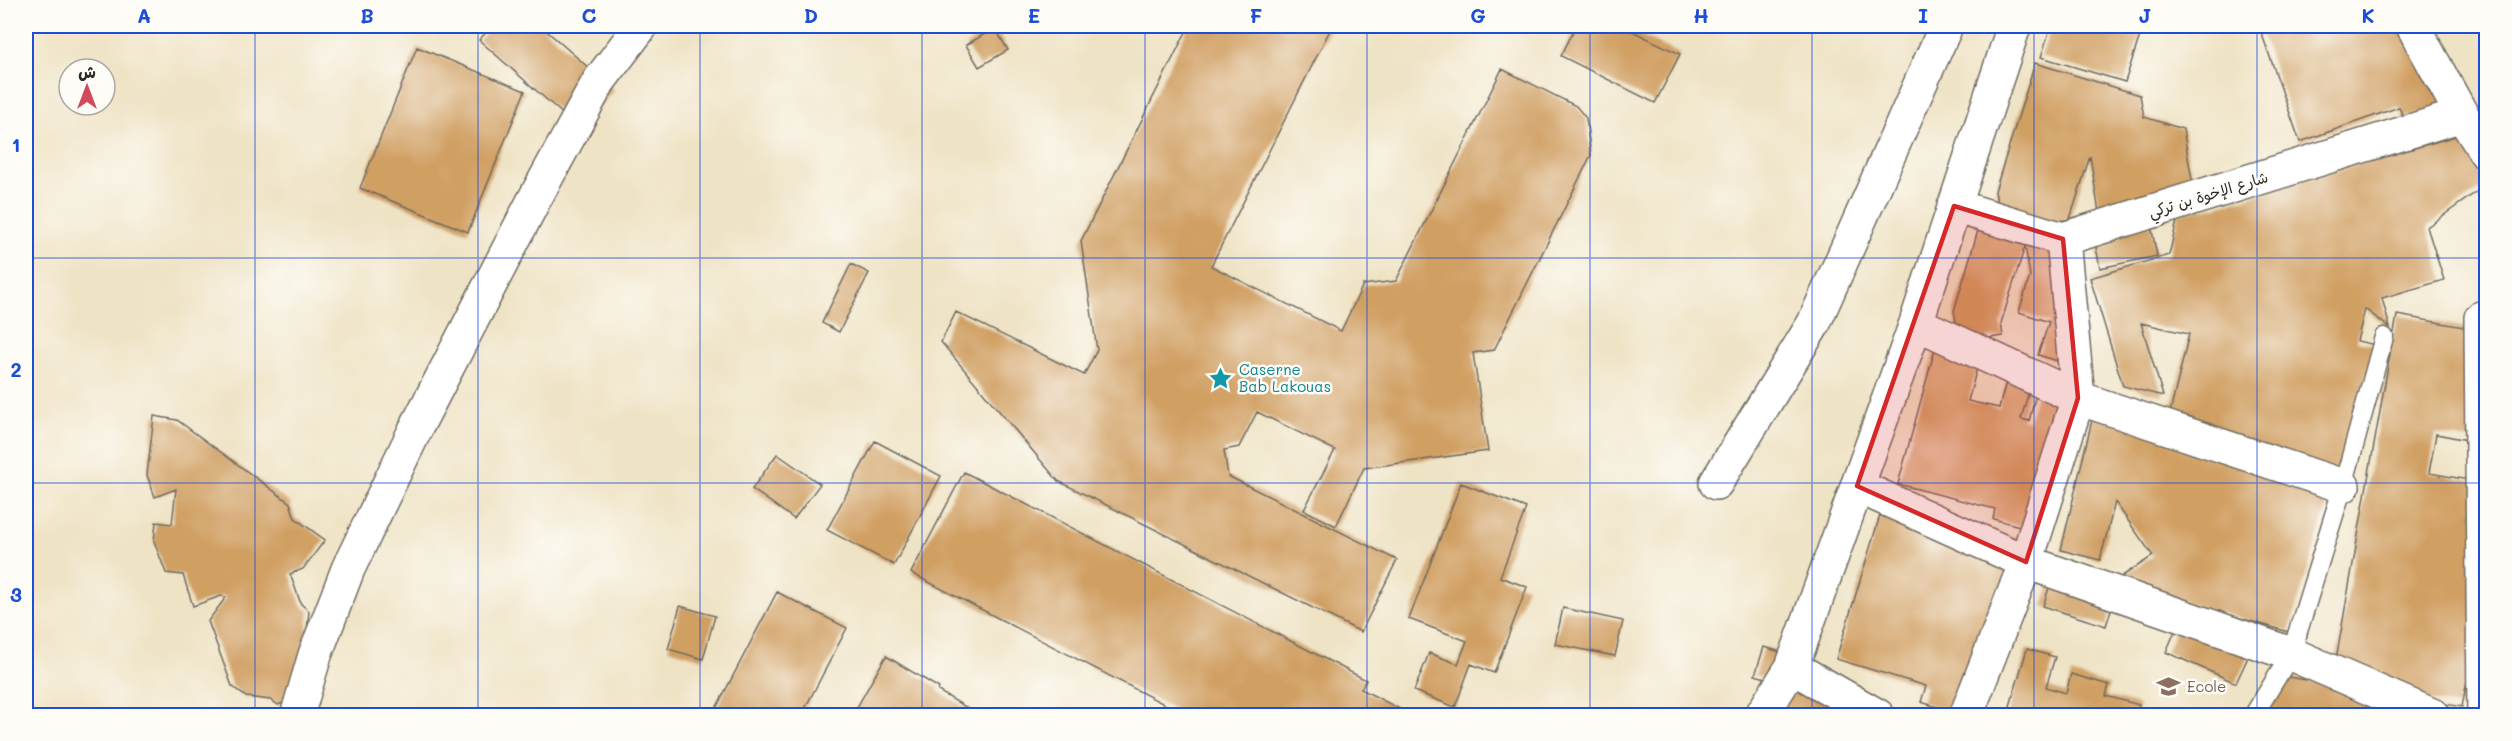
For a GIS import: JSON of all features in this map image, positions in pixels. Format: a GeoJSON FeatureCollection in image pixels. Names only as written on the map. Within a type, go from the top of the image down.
{"type":"FeatureCollection","features":[{"type":"Feature","properties":{"kind":"street"},"geometry":{"type":"LineString","coordinates":[[297,716],[315,655],[348,570],[417,426],[534,200],[599,81],[640,26]]}},
{"type":"Feature","properties":{"kind":"street"},"geometry":{"type":"LineString","coordinates":[[1716,483],[1814,323],[1946,26]]}},
{"type":"Feature","properties":{"kind":"street"},"geometry":{"type":"LineString","coordinates":[[1761,716],[1792,667],[1916,323],[2014,26]]}},
{"type":"Feature","properties":{"kind":"street"},"geometry":{"type":"LineString","coordinates":[[2413,26],[2462,115],[2487,153]]}},
{"type":"Feature","properties":{"kind":"street","name":"شارع الإخوة بن تركي"},"geometry":{"type":"LineString","coordinates":[[2063,239],[2462,115]]}},
{"type":"Feature","properties":{"kind":"street"},"geometry":{"type":"LineString","coordinates":[[1954,206],[2063,239],[2078,398],[2026,561],[1966,716]]}},
{"type":"Feature","properties":{"kind":"street"},"geometry":{"type":"LineString","coordinates":[[2481,318],[2484,716]]}},
{"type":"Feature","properties":{"kind":"street"},"geometry":{"type":"LineString","coordinates":[[1916,323],[2078,398],[2343,486]]}},
{"type":"Feature","properties":{"kind":"street"},"geometry":{"type":"LineString","coordinates":[[1857,486],[2026,561],[2291,654],[2434,716]]}},
{"type":"Feature","properties":{"kind":"street"},"geometry":{"type":"LineString","coordinates":[[1792,667],[1878,716]]}},
{"type":"Feature","properties":{"kind":"lane"},"geometry":{"type":"LineString","coordinates":[[2253,716],[2291,654],[2343,486],[2384,337]]}},
{"type":"Feature","properties":{"kind":"highlighted area"},"geometry":{"type":"Polygon","coordinates":[[[1954,206],[2063,239],[2078,398],[2026,562],[1857,486],[1954,206]]]}},
{"type":"Feature","properties":{"kind":"building"},"geometry":{"type":"Polygon","coordinates":[[[492,26],[541,26],[614,90],[580,129],[479,40],[492,26]]]}},
{"type":"Feature","properties":{"kind":"building"},"geometry":{"type":"Polygon","coordinates":[[[1189,26],[1332,26],[1211,266],[1341,331],[1363,285],[1396,281],[1502,69],[1576,106],[1586,118],[1591,155],[1494,350],[1473,353],[1488,451],[1364,468],[1336,526],[1304,510],[1335,450],[1257,412],[1239,447],[1224,450],[1228,476],[1397,560],[1361,632],[1058,481],[941,342],[956,312],[1084,375],[1097,350],[1081,241],[1189,26]]]}},
{"type":"Feature","properties":{"kind":"building"},"geometry":{"type":"Polygon","coordinates":[[[1576,26],[1622,26],[1680,54],[1655,103],[1561,56],[1576,26]]]}},
{"type":"Feature","properties":{"kind":"building"},"geometry":{"type":"Polygon","coordinates":[[[2051,26],[2143,26],[2125,82],[2041,57],[2051,26]]]}},
{"type":"Feature","properties":{"kind":"building"},"geometry":{"type":"Polygon","coordinates":[[[2259,26],[2432,26],[2458,100],[2404,119],[2399,107],[2300,142],[2259,26]]]}},
{"type":"Feature","properties":{"kind":"building"},"geometry":{"type":"Polygon","coordinates":[[[995,28],[1008,50],[979,67],[966,45],[995,28]]]}},
{"type":"Feature","properties":{"kind":"building"},"geometry":{"type":"Polygon","coordinates":[[[417,47],[525,91],[468,232],[360,188],[417,47]]]}},
{"type":"Feature","properties":{"kind":"building"},"geometry":{"type":"Polygon","coordinates":[[[2035,63],[2140,95],[2144,117],[2183,129],[2196,202],[2100,219],[2090,156],[2070,219],[2029,226],[2074,240],[2084,369],[2038,355],[2049,322],[2019,312],[2030,276],[2025,246],[2001,323],[2003,336],[1982,339],[1958,332],[1954,311],[1982,217],[1999,214],[1995,191],[2035,63]]]}},
{"type":"Feature","properties":{"kind":"building"},"geometry":{"type":"Polygon","coordinates":[[[2483,128],[2486,139],[2486,185],[2427,227],[2444,280],[2382,298],[2390,328],[2365,309],[2357,341],[2376,345],[2289,632],[2113,582],[2153,556],[2115,502],[2100,560],[2061,550],[2097,399],[2169,417],[2189,334],[2141,323],[2163,396],[2123,386],[2090,278],[2169,255],[2179,213],[2217,206],[2483,128]]]}},
{"type":"Feature","properties":{"kind":"building"},"geometry":{"type":"Polygon","coordinates":[[[2151,225],[2157,256],[2100,268],[2094,237],[2151,225]]]}},
{"type":"Feature","properties":{"kind":"building"},"geometry":{"type":"Polygon","coordinates":[[[851,264],[869,273],[839,332],[822,323],[851,264]]]}},
{"type":"Feature","properties":{"kind":"building"},"geometry":{"type":"Polygon","coordinates":[[[2397,315],[2486,331],[2478,442],[2436,434],[2429,473],[2486,483],[2486,578],[2462,707],[2406,697],[2402,716],[2269,716],[2276,675],[2362,689],[2334,671],[2397,315]]]}},
{"type":"Feature","properties":{"kind":"building"},"geometry":{"type":"Polygon","coordinates":[[[1938,338],[1982,350],[1968,401],[1999,408],[2011,363],[2035,369],[2021,419],[2029,421],[2041,375],[2080,386],[2039,531],[1993,519],[1995,509],[1898,484],[1938,338]]]}},
{"type":"Feature","properties":{"kind":"building"},"geometry":{"type":"Polygon","coordinates":[[[154,416],[177,420],[290,503],[295,518],[325,540],[303,569],[290,574],[301,604],[309,611],[300,697],[278,705],[271,700],[246,697],[232,686],[208,621],[226,597],[221,596],[193,606],[183,575],[166,573],[154,541],[156,522],[172,524],[176,489],[155,497],[147,475],[154,416]]]}},
{"type":"Feature","properties":{"kind":"building"},"geometry":{"type":"Polygon","coordinates":[[[875,441],[941,476],[894,565],[827,530],[875,441]]]}},
{"type":"Feature","properties":{"kind":"building"},"geometry":{"type":"Polygon","coordinates":[[[777,454],[820,484],[794,519],[752,489],[777,454]]]}},
{"type":"Feature","properties":{"kind":"building"},"geometry":{"type":"Polygon","coordinates":[[[964,472],[1366,680],[1361,689],[1413,716],[1187,716],[911,573],[964,472]]]}},
{"type":"Feature","properties":{"kind":"building"},"geometry":{"type":"Polygon","coordinates":[[[1461,483],[1526,508],[1500,577],[1527,587],[1494,673],[1471,664],[1455,707],[1414,691],[1429,653],[1458,664],[1467,641],[1409,619],[1461,483]]]}},
{"type":"Feature","properties":{"kind":"building"},"geometry":{"type":"Polygon","coordinates":[[[1885,499],[2021,540],[1967,716],[1921,702],[1926,686],[1836,659],[1885,499]]]}},
{"type":"Feature","properties":{"kind":"building"},"geometry":{"type":"Polygon","coordinates":[[[2056,567],[2118,587],[2106,626],[2043,606],[2056,567]]]}},
{"type":"Feature","properties":{"kind":"building"},"geometry":{"type":"Polygon","coordinates":[[[777,592],[847,628],[801,716],[712,716],[777,592]]]}},
{"type":"Feature","properties":{"kind":"building"},"geometry":{"type":"Polygon","coordinates":[[[680,606],[715,616],[703,659],[668,649],[680,606]]]}},
{"type":"Feature","properties":{"kind":"building"},"geometry":{"type":"Polygon","coordinates":[[[1563,608],[1623,621],[1615,656],[1555,644],[1563,608]]]}},
{"type":"Feature","properties":{"kind":"building"},"geometry":{"type":"Polygon","coordinates":[[[2179,622],[2250,653],[2236,683],[2166,652],[2179,622]]]}},
{"type":"Feature","properties":{"kind":"building"},"geometry":{"type":"Polygon","coordinates":[[[1764,647],[1784,653],[1776,681],[1755,675],[1764,647]]]}},
{"type":"Feature","properties":{"kind":"building"},"geometry":{"type":"Polygon","coordinates":[[[2027,649],[2055,657],[2046,687],[2066,693],[2071,674],[2109,685],[2106,696],[2139,705],[2136,716],[2007,716],[2027,649]]]}},
{"type":"Feature","properties":{"kind":"building"},"geometry":{"type":"Polygon","coordinates":[[[886,656],[939,688],[938,691],[981,716],[852,716],[886,656]]]}},
{"type":"Feature","properties":{"kind":"building"},"geometry":{"type":"Polygon","coordinates":[[[1796,683],[1850,716],[1775,716],[1796,683]]]}},
{"type":"Feature","properties":{"kind":"place","name":"Caserne Bab Lakouas"},"geometry":{"type":"Point","coordinates":[1221,378]}},
{"type":"Feature","properties":{"kind":"place","name":"Ecole"},"geometry":{"type":"Point","coordinates":[2169,686]}}]}
